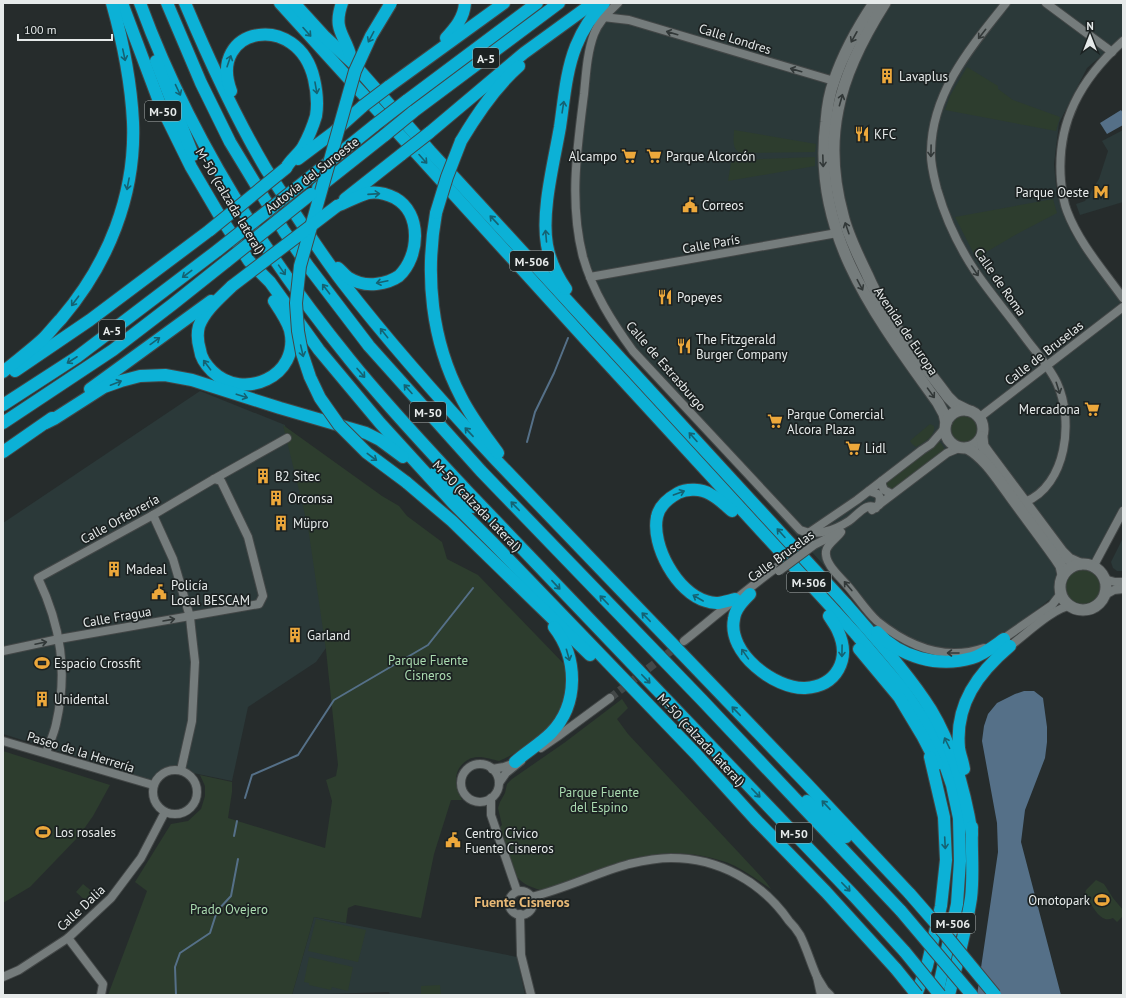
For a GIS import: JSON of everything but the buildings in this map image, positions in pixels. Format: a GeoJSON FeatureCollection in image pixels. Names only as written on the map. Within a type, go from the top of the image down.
{"type":"FeatureCollection","features":[{"type":"Feature","properties":{"kind":"highway"},"geometry":{"type":"LineString","coordinates":[[3,372],[43,339],[74,303],[93,276],[108,247],[119,220],[129,184],[133,124],[131,91],[112,3]]}},
{"type":"Feature","properties":{"kind":"highway","name":"M-50 (calzada lateral)"},"geometry":{"type":"LineString","coordinates":[[122,3],[160,104],[192,167],[218,213],[249,261],[270,282],[319,350],[380,423],[453,503],[668,724],[755,819],[826,892],[896,969],[917,995]]}},
{"type":"Feature","properties":{"kind":"highway"},"geometry":{"type":"LineString","coordinates":[[135,3],[170,98],[196,162],[230,223],[270,282]]}},
{"type":"Feature","properties":{"kind":"highway","name":"M-50"},"geometry":{"type":"LineString","coordinates":[[140,3],[164,59],[209,155],[282,271],[350,360],[406,425],[529,557],[849,890],[905,952],[939,995]]}},
{"type":"Feature","properties":{"kind":"highway","name":"M-50"},"geometry":{"type":"LineString","coordinates":[[167,3],[201,84],[238,156],[292,242],[369,346],[481,471],[901,911],[972,995]]}},
{"type":"Feature","properties":{"kind":"highway"},"geometry":{"type":"LineString","coordinates":[[185,3],[216,75],[262,162],[317,247],[343,283],[446,407],[901,884],[944,932],[994,995]]}},
{"type":"Feature","properties":{"kind":"highway","name":"M-506"},"geometry":{"type":"LineString","coordinates":[[280,3],[855,633],[902,688],[927,724],[943,759],[952,786],[959,818],[960,861],[957,904],[939,995]]}},
{"type":"Feature","properties":{"kind":"highway","name":"M-506"},"geometry":{"type":"LineString","coordinates":[[294,3],[353,63],[430,151],[634,372],[808,564],[846,603],[910,681],[932,711],[951,750],[961,781],[972,834],[973,857],[971,897],[949,995]]}},
{"type":"Feature","properties":{"kind":"highway"},"geometry":{"type":"LineString","coordinates":[[304,3],[329,33],[338,48]]}},
{"type":"Feature","properties":{"kind":"highway"},"geometry":{"type":"LineString","coordinates":[[342,3],[338,14],[338,25],[341,36],[350,52],[353,63]]}},
{"type":"Feature","properties":{"kind":"highway"},"geometry":{"type":"LineString","coordinates":[[391,3],[371,36],[355,71],[300,266],[296,303],[298,331],[302,353],[310,377],[320,398],[339,425],[367,454],[406,482],[452,521],[565,630],[755,819]]}},
{"type":"Feature","properties":{"kind":"highway"},"geometry":{"type":"LineString","coordinates":[[433,53],[456,27],[462,17],[464,3]]}},
{"type":"Feature","properties":{"kind":"highway"},"geometry":{"type":"LineString","coordinates":[[3,379],[90,320],[210,230],[286,168],[334,132],[363,106],[433,53],[504,3]]}},
{"type":"Feature","properties":{"kind":"highway","name":"Autovía del Suroeste"},"geometry":{"type":"LineString","coordinates":[[3,405],[77,357],[218,250],[406,101],[537,3]]}},
{"type":"Feature","properties":{"kind":"highway","name":"Autovía del Suroeste"},"geometry":{"type":"LineString","coordinates":[[3,423],[34,404],[113,350],[173,304],[413,112],[559,3]]}},
{"type":"Feature","properties":{"kind":"highway"},"geometry":{"type":"LineString","coordinates":[[3,452],[46,423],[108,375],[232,286],[337,206],[355,190],[429,133],[524,53],[593,3]]}},
{"type":"Feature","properties":{"kind":"highway"},"geometry":{"type":"LineString","coordinates":[[604,3],[581,33],[570,66],[551,179],[546,214],[546,228],[550,256],[558,277],[567,292],[617,347],[634,372]]}},
{"type":"Feature","properties":{"kind":"highway"},"geometry":{"type":"LineString","coordinates":[[558,28],[493,94],[461,141],[436,213],[431,253],[432,298],[438,337],[446,364],[460,397],[477,425],[501,457],[586,548],[606,575]]}},
{"type":"Feature","properties":{"kind":"highway"},"geometry":{"type":"LineString","coordinates":[[262,162],[254,139],[232,94],[226,73],[227,63],[236,46],[252,36],[266,33],[280,36],[290,41],[300,51],[306,58],[313,74],[317,90],[315,117],[308,137],[302,148],[290,161],[286,168]]}},
{"type":"Feature","properties":{"kind":"highway"},"geometry":{"type":"LineString","coordinates":[[317,247],[349,278],[368,285],[386,283],[399,276],[410,261],[415,243],[415,228],[413,217],[400,201],[385,194],[369,193],[337,206]]}},
{"type":"Feature","properties":{"kind":"highway"},"geometry":{"type":"LineString","coordinates":[[232,286],[206,314],[199,327],[198,343],[200,355],[206,366],[217,376],[231,383],[247,385],[259,383],[276,374],[286,362],[291,347],[290,332],[280,310],[263,286],[249,261]]}},
{"type":"Feature","properties":{"kind":"highway"},"geometry":{"type":"LineString","coordinates":[[588,342],[639,404],[732,511],[848,636],[899,697],[938,765],[952,816],[960,861]]}},
{"type":"Feature","properties":{"kind":"highway"},"geometry":{"type":"LineString","coordinates":[[46,423],[104,388],[121,381],[140,376],[165,375],[192,380],[366,433],[394,450],[453,503]]}},
{"type":"Feature","properties":{"kind":"highway","name":"M-50"},"geometry":{"type":"LineString","coordinates":[[380,423],[501,535],[529,557]]}},
{"type":"Feature","properties":{"kind":"highway"},"geometry":{"type":"LineString","coordinates":[[732,511],[710,494],[696,490],[681,491],[672,496],[662,505],[656,516],[656,532],[661,551],[670,569],[678,581],[692,594],[705,601],[718,603],[725,603],[735,599]]}},
{"type":"Feature","properties":{"kind":"highway"},"geometry":{"type":"LineString","coordinates":[[452,521],[466,538],[547,618],[560,635],[571,663],[572,691],[561,719],[551,733],[520,760]]}},
{"type":"Feature","properties":{"kind":"highway"},"geometry":{"type":"LineString","coordinates":[[750,594],[741,604],[734,618],[733,625],[736,641],[747,658],[765,674],[784,684],[804,688],[822,685],[835,675],[841,663],[843,647],[839,632],[829,616]]}},
{"type":"Feature","properties":{"kind":"highway"},"geometry":{"type":"LineString","coordinates":[[846,603],[859,613],[882,637],[897,648],[925,660],[950,662],[972,658],[1007,643]]}},
{"type":"Feature","properties":{"kind":"highway"},"geometry":{"type":"LineString","coordinates":[[972,834],[973,810],[959,748],[960,724],[966,699],[977,679],[1007,643]]}},
{"type":"Feature","properties":{"kind":"highway"},"geometry":{"type":"LineString","coordinates":[[917,995],[927,966],[941,906],[946,860],[944,817],[933,766],[923,737]]}},
{"type":"Feature","properties":{"kind":"highway"},"geometry":{"type":"LineString","coordinates":[[754,756],[786,782],[879,867],[901,884]]}},
{"type":"Feature","properties":{"kind":"street","name":"Calle de Estrasburgo"},"geometry":{"type":"LineString","coordinates":[[618,3],[603,17],[594,32],[590,45],[578,149],[575,210],[578,233],[590,277],[608,315],[633,351],[788,518],[800,530],[809,532]]}},
{"type":"Feature","properties":{"kind":"street"},"geometry":{"type":"LineString","coordinates":[[618,3],[622,15],[629,20]]}},
{"type":"Feature","properties":{"kind":"street","name":"Avenida de Europa"},"geometry":{"type":"LineString","coordinates":[[874,3],[846,52],[834,81],[827,108],[823,155],[828,201],[832,220],[853,273],[888,334],[938,403],[944,414],[945,426]]}},
{"type":"Feature","properties":{"kind":"street","name":"Avenida de Europa"},"geometry":{"type":"LineString","coordinates":[[885,3],[873,21],[860,47],[849,73],[838,110],[834,155],[837,186],[843,216],[853,243],[887,314],[948,397],[955,404],[967,410]]}},
{"type":"Feature","properties":{"kind":"street","name":"Calle de Roma"},"geometry":{"type":"LineString","coordinates":[[1006,3],[972,46],[946,87],[939,104],[930,151],[934,176],[943,210],[974,270],[1047,366],[1057,383],[1064,410],[1066,429],[1060,461],[1051,481],[1035,496],[1025,502]]}},
{"type":"Feature","properties":{"kind":"street"},"geometry":{"type":"LineString","coordinates":[[1046,3],[1112,52]]}},
{"type":"Feature","properties":{"kind":"street","name":"Calle Londres"},"geometry":{"type":"LineString","coordinates":[[603,17],[629,20],[834,81]]}},
{"type":"Feature","properties":{"kind":"street"},"geometry":{"type":"LineString","coordinates":[[1123,41],[1088,78],[1071,109],[1060,149],[1063,200],[1070,217],[1079,237],[1123,298]]}},
{"type":"Feature","properties":{"kind":"street","name":"Calle París"},"geometry":{"type":"LineString","coordinates":[[590,277],[837,233]]}},
{"type":"Feature","properties":{"kind":"street","name":"Calle de Bruselas"},"geometry":{"type":"LineString","coordinates":[[980,418],[1123,307]]}},
{"type":"Feature","properties":{"kind":"street"},"geometry":{"type":"LineString","coordinates":[[1063,576],[1061,566],[1055,557],[981,458],[975,452],[950,443],[947,439],[945,426],[949,417],[954,412],[967,410],[976,414],[980,418],[983,423],[983,446],[1062,552],[1069,559],[1080,564],[1093,566],[1098,570],[1106,584],[1105,595]]}},
{"type":"Feature","properties":{"kind":"street","name":"Calle Bruselas"},"geometry":{"type":"LineString","coordinates":[[809,532],[817,529],[930,444],[945,426]]}},
{"type":"Feature","properties":{"kind":"street"},"geometry":{"type":"LineString","coordinates":[[963,448],[973,446],[982,436]]}},
{"type":"Feature","properties":{"kind":"street","name":"Calle Orfebrería"},"geometry":{"type":"LineString","coordinates":[[59,639],[47,598],[38,578],[153,515],[287,438]]}},
{"type":"Feature","properties":{"kind":"street","name":"Calle Bruselas"},"geometry":{"type":"LineString","coordinates":[[812,544],[841,532],[878,506],[947,452],[963,448]]}},
{"type":"Feature","properties":{"kind":"street","name":"Calle Fragua"},"geometry":{"type":"LineString","coordinates":[[3,651],[59,639],[260,604],[263,596],[248,537],[221,481],[214,479]]}},
{"type":"Feature","properties":{"kind":"street"},"geometry":{"type":"LineString","coordinates":[[882,480],[884,490],[892,494]]}},
{"type":"Feature","properties":{"kind":"street"},"geometry":{"type":"LineString","coordinates":[[869,491],[878,494],[880,498],[878,506]]}},
{"type":"Feature","properties":{"kind":"street","name":"Calle Bruselas"},"geometry":{"type":"LineString","coordinates":[[684,641],[735,599],[812,544],[834,524],[856,500]]}},
{"type":"Feature","properties":{"kind":"street","name":"Calle Bruselas"},"geometry":{"type":"LineString","coordinates":[[824,532],[845,524],[866,507],[878,506]]}},
{"type":"Feature","properties":{"kind":"street"},"geometry":{"type":"LineString","coordinates":[[1093,566],[1123,511]]}},
{"type":"Feature","properties":{"kind":"street"},"geometry":{"type":"LineString","coordinates":[[153,515],[173,559],[190,617],[194,662],[192,722],[181,770]]}},
{"type":"Feature","properties":{"kind":"street"},"geometry":{"type":"LineString","coordinates":[[809,532],[824,532]]}},
{"type":"Feature","properties":{"kind":"street"},"geometry":{"type":"LineString","coordinates":[[841,532],[826,551],[826,557],[832,567],[877,620],[910,643],[929,651],[952,654],[975,651],[1007,643],[1056,611],[1066,606],[1071,606]]}},
{"type":"Feature","properties":{"kind":"street"},"geometry":{"type":"LineString","coordinates":[[1080,564],[1071,568],[1063,576],[1061,582],[1062,596],[1071,606],[1078,609],[1091,608],[1097,605],[1105,595],[1114,590],[1123,589]]}},
{"type":"Feature","properties":{"kind":"street","name":"Calle Bruselas"},"geometry":{"type":"LineString","coordinates":[[721,612],[750,594],[778,569]]}},
{"type":"Feature","properties":{"kind":"street"},"geometry":{"type":"LineString","coordinates":[[1104,579],[1115,582],[1123,582]]}},
{"type":"Feature","properties":{"kind":"street"},"geometry":{"type":"LineString","coordinates":[[1007,643],[1052,605],[1059,596],[1061,590]]}},
{"type":"Feature","properties":{"kind":"street"},"geometry":{"type":"LineString","coordinates":[[46,753],[56,726],[61,697],[62,668],[59,639]]}},
{"type":"Feature","properties":{"kind":"street"},"geometry":{"type":"LineString","coordinates":[[492,768],[504,767],[520,760],[557,737],[610,698]]}},
{"type":"Feature","properties":{"kind":"street","name":"Paseo de la Herrería"},"geometry":{"type":"LineString","coordinates":[[3,741],[153,786]]}},
{"type":"Feature","properties":{"kind":"street"},"geometry":{"type":"LineString","coordinates":[[478,802],[491,798],[497,792],[499,783],[506,773],[520,760]]}},
{"type":"Feature","properties":{"kind":"street"},"geometry":{"type":"LineString","coordinates":[[491,815],[484,806],[469,798],[465,794],[462,785],[463,775],[469,768],[484,764],[492,768],[497,775],[499,783]]}},
{"type":"Feature","properties":{"kind":"street"},"geometry":{"type":"LineString","coordinates":[[181,770],[192,777],[195,783],[197,789],[195,802],[186,811],[180,814],[165,812],[157,806],[154,801],[152,796],[153,786],[156,779],[161,774],[167,771],[181,770]]}},
{"type":"Feature","properties":{"kind":"street"},"geometry":{"type":"LineString","coordinates":[[491,798],[491,815],[517,891]]}},
{"type":"Feature","properties":{"kind":"street","name":"Calle Dalia"},"geometry":{"type":"LineString","coordinates":[[3,977],[19,970],[68,938],[112,898],[141,858],[165,812]]}},
{"type":"Feature","properties":{"kind":"street"},"geometry":{"type":"LineString","coordinates":[[531,897],[548,893],[628,865],[649,860],[672,858],[702,862],[728,870],[753,883],[768,895],[781,909],[799,934],[817,978],[821,995]]}},
{"type":"Feature","properties":{"kind":"street"},"geometry":{"type":"LineString","coordinates":[[517,891],[524,891],[531,897],[531,909],[525,914],[513,912],[509,905],[512,894],[517,891]]}},
{"type":"Feature","properties":{"kind":"street"},"geometry":{"type":"LineString","coordinates":[[520,914],[521,955],[531,995]]}},
{"type":"Feature","properties":{"kind":"street"},"geometry":{"type":"LineString","coordinates":[[68,938],[102,989],[95,995]]}},
{"type":"Feature","properties":{"kind":"street"},"geometry":{"type":"LineString","coordinates":[[817,978],[830,995]]}},
{"type":"Feature","properties":{"kind":"shaded area","name":"Parque Oeste"},"geometry":{"type":"Polygon","coordinates":[[[610,3],[1123,3],[1123,37],[1087,68],[1059,123],[1054,164],[1057,196],[1071,232],[1123,304],[1123,510],[1083,587],[1049,600],[997,641],[974,654],[930,656],[905,647],[887,635],[621,341],[594,298],[583,269],[573,223],[571,183],[586,44],[592,27],[610,3]]]}},
{"type":"Feature","properties":{"kind":"shaded area"},"geometry":{"type":"Polygon","coordinates":[[[1123,130],[1123,202],[1080,215],[1076,204],[1085,201],[1099,179],[1108,151],[1102,141],[1123,130]]]}},
{"type":"Feature","properties":{"kind":"shaded area"},"geometry":{"type":"Polygon","coordinates":[[[200,391],[285,425],[318,574],[326,648],[316,662],[248,707],[232,781],[169,768],[158,773],[151,780],[3,734],[3,523],[200,391]]]}},
{"type":"Feature","properties":{"kind":"shaded area"},"geometry":{"type":"Polygon","coordinates":[[[1123,538],[1123,571],[1117,571],[1113,568],[1111,562],[1123,538]]]}},
{"type":"Feature","properties":{"kind":"shaded area"},"geometry":{"type":"Polygon","coordinates":[[[314,917],[517,957],[525,995],[390,995],[389,992],[292,995],[314,917]]]}},
{"type":"Feature","properties":{"kind":"green space"},"geometry":{"type":"Polygon","coordinates":[[[967,67],[998,86],[998,89],[1013,100],[1060,117],[1056,131],[945,110],[950,96],[967,67]]]}},
{"type":"Feature","properties":{"kind":"green space"},"geometry":{"type":"Polygon","coordinates":[[[734,130],[816,144],[815,152],[741,153],[734,147],[734,130]]]}},
{"type":"Feature","properties":{"kind":"green space"},"geometry":{"type":"Polygon","coordinates":[[[815,157],[815,166],[728,181],[731,163],[734,160],[815,157]]]}},
{"type":"Feature","properties":{"kind":"green space"},"geometry":{"type":"Polygon","coordinates":[[[1053,199],[1057,213],[976,258],[955,217],[1053,199]]]}},
{"type":"Feature","properties":{"kind":"green space"},"geometry":{"type":"Polygon","coordinates":[[[963,416],[973,420],[977,430],[973,440],[963,444],[953,440],[949,430],[953,420],[963,416]]]}},
{"type":"Feature","properties":{"kind":"green space"},"geometry":{"type":"Polygon","coordinates":[[[930,424],[934,426],[933,433],[928,439],[916,447],[910,441],[930,424]]]}},
{"type":"Feature","properties":{"kind":"green space","name":"Parque Fuente Cisneros"},"geometry":{"type":"Polygon","coordinates":[[[283,425],[382,496],[399,506],[407,516],[442,542],[447,559],[478,575],[563,663],[566,669],[567,677],[565,700],[553,723],[534,741],[522,749],[499,761],[482,757],[470,758],[458,769],[456,785],[462,800],[451,800],[434,854],[421,918],[355,905],[348,908],[346,923],[314,917],[292,995],[108,995],[147,891],[135,882],[171,824],[188,821],[201,809],[205,796],[205,786],[200,775],[232,782],[228,818],[325,848],[332,801],[326,780],[336,776],[338,765],[326,650],[308,527],[283,425]]]}},
{"type":"Feature","properties":{"kind":"green space"},"geometry":{"type":"Polygon","coordinates":[[[939,442],[945,450],[892,490],[888,490],[885,485],[887,481],[939,442]]]}},
{"type":"Feature","properties":{"kind":"green space"},"geometry":{"type":"Polygon","coordinates":[[[1087,569],[1096,574],[1100,580],[1100,594],[1096,600],[1087,605],[1079,605],[1070,600],[1066,594],[1065,583],[1070,574],[1076,570],[1087,569]]]}},
{"type":"Feature","properties":{"kind":"green space","name":"Parque Fuente del Espino"},"geometry":{"type":"Polygon","coordinates":[[[622,699],[628,708],[617,719],[628,734],[771,889],[735,866],[703,856],[681,853],[660,854],[620,862],[541,890],[522,882],[517,877],[500,827],[502,825],[498,808],[505,793],[507,784],[622,699]]]}},
{"type":"Feature","properties":{"kind":"green space","name":"Los rosales"},"geometry":{"type":"Polygon","coordinates":[[[3,751],[110,785],[93,816],[79,836],[30,887],[3,903],[3,751]]]}},
{"type":"Feature","properties":{"kind":"green space","name":"Omotopark"},"geometry":{"type":"Polygon","coordinates":[[[1096,880],[1104,884],[1123,910],[1123,916],[1117,922],[1113,918],[1108,919],[1100,916],[1085,894],[1086,890],[1096,880]]]}},
{"type":"Feature","properties":{"kind":"green space"},"geometry":{"type":"Polygon","coordinates":[[[83,884],[99,897],[90,905],[76,892],[83,884]]]}},
{"type":"Feature","properties":{"kind":"green space"},"geometry":{"type":"Polygon","coordinates":[[[316,919],[366,930],[358,962],[308,951],[316,919]]]}},
{"type":"Feature","properties":{"kind":"green space"},"geometry":{"type":"Polygon","coordinates":[[[309,957],[353,967],[348,991],[332,987],[331,990],[309,985],[309,983],[304,982],[309,957]]]}},
{"type":"Feature","properties":{"kind":"green space"},"geometry":{"type":"Polygon","coordinates":[[[440,985],[441,995],[421,995],[421,986],[440,985]]]}},
{"type":"Feature","properties":{"kind":"water"},"geometry":{"type":"Polygon","coordinates":[[[1121,110],[1123,113],[1123,125],[1107,134],[1100,123],[1121,110]]]}},
{"type":"Feature","properties":{"kind":"water"},"geometry":{"type":"Polygon","coordinates":[[[1024,691],[1034,691],[1043,698],[1047,727],[1047,742],[1045,758],[1025,810],[1021,842],[1061,995],[977,995],[998,852],[997,823],[982,741],[984,726],[988,714],[997,703],[1024,691]]]}},
{"type":"Feature","properties":{"kind":"waterway"},"geometry":{"type":"LineString","coordinates":[[527,442],[535,412],[554,373],[568,338]]}},
{"type":"Feature","properties":{"kind":"waterway"},"geometry":{"type":"LineString","coordinates":[[245,798],[252,775],[298,755],[334,700],[428,645],[473,588]]}},
{"type":"Feature","properties":{"kind":"waterway"},"geometry":{"type":"LineString","coordinates":[[234,836],[237,821]]}},
{"type":"Feature","properties":{"kind":"waterway"},"geometry":{"type":"LineString","coordinates":[[176,995],[175,967],[180,953],[210,933],[217,911],[231,896],[238,859]]}},
{"type":"Feature","properties":{"kind":"tunnel"},"geometry":{"type":"LineString","coordinates":[[610,698],[684,641]]}},
{"type":"Feature","properties":{"kind":"place","name":"Lavaplus"},"geometry":{"type":"Point","coordinates":[887,76]}},
{"type":"Feature","properties":{"kind":"place","name":"KFC"},"geometry":{"type":"Point","coordinates":[862,134]}},
{"type":"Feature","properties":{"kind":"place","name":"Alcampo"},"geometry":{"type":"Point","coordinates":[629,156]}},
{"type":"Feature","properties":{"kind":"place","name":"Parque Alcorcón"},"geometry":{"type":"Point","coordinates":[654,156]}},
{"type":"Feature","properties":{"kind":"place","name":"Parque Oeste"},"geometry":{"type":"Point","coordinates":[1101,192]}},
{"type":"Feature","properties":{"kind":"place","name":"Correos"},"geometry":{"type":"Point","coordinates":[690,205]}},
{"type":"Feature","properties":{"kind":"place","name":"Popeyes"},"geometry":{"type":"Point","coordinates":[665,297]}},
{"type":"Feature","properties":{"kind":"place","name":"The Fitzgerald Burger Company"},"geometry":{"type":"Point","coordinates":[684,346]}},
{"type":"Feature","properties":{"kind":"place","name":"Mercadona"},"geometry":{"type":"Point","coordinates":[1092,409]}},
{"type":"Feature","properties":{"kind":"place","name":"Parque Comercial Alcora Plaza"},"geometry":{"type":"Point","coordinates":[775,421]}},
{"type":"Feature","properties":{"kind":"place","name":"Lidl"},"geometry":{"type":"Point","coordinates":[853,448]}},
{"type":"Feature","properties":{"kind":"place","name":"B2 Sitec"},"geometry":{"type":"Point","coordinates":[263,476]}},
{"type":"Feature","properties":{"kind":"place","name":"Orconsa"},"geometry":{"type":"Point","coordinates":[276,498]}},
{"type":"Feature","properties":{"kind":"place","name":"Müpro"},"geometry":{"type":"Point","coordinates":[281,523]}},
{"type":"Feature","properties":{"kind":"place","name":"Madeal"},"geometry":{"type":"Point","coordinates":[114,569]}},
{"type":"Feature","properties":{"kind":"place","name":"Policía Local BESCAM"},"geometry":{"type":"Point","coordinates":[159,592]}},
{"type":"Feature","properties":{"kind":"place","name":"Garland"},"geometry":{"type":"Point","coordinates":[295,635]}},
{"type":"Feature","properties":{"kind":"place","name":"Espacio Crossfit"},"geometry":{"type":"Point","coordinates":[42,663]}},
{"type":"Feature","properties":{"kind":"place","name":"Unidental"},"geometry":{"type":"Point","coordinates":[42,699]}},
{"type":"Feature","properties":{"kind":"place","name":"Los rosales"},"geometry":{"type":"Point","coordinates":[43,832]}},
{"type":"Feature","properties":{"kind":"place","name":"Centro Cívico Fuente Cisneros"},"geometry":{"type":"Point","coordinates":[453,840]}},
{"type":"Feature","properties":{"kind":"place","name":"Omotopark"},"geometry":{"type":"Point","coordinates":[1102,900]}},
{"type":"Feature","properties":{"kind":"district","name":"Fuente Cisneros"},"geometry":{"type":"Point","coordinates":[522,902]}},
{"type":"Feature","properties":{"kind":"park label","name":"Prado Ovejero"},"geometry":{"type":"Point","coordinates":[229,909]}}]}
